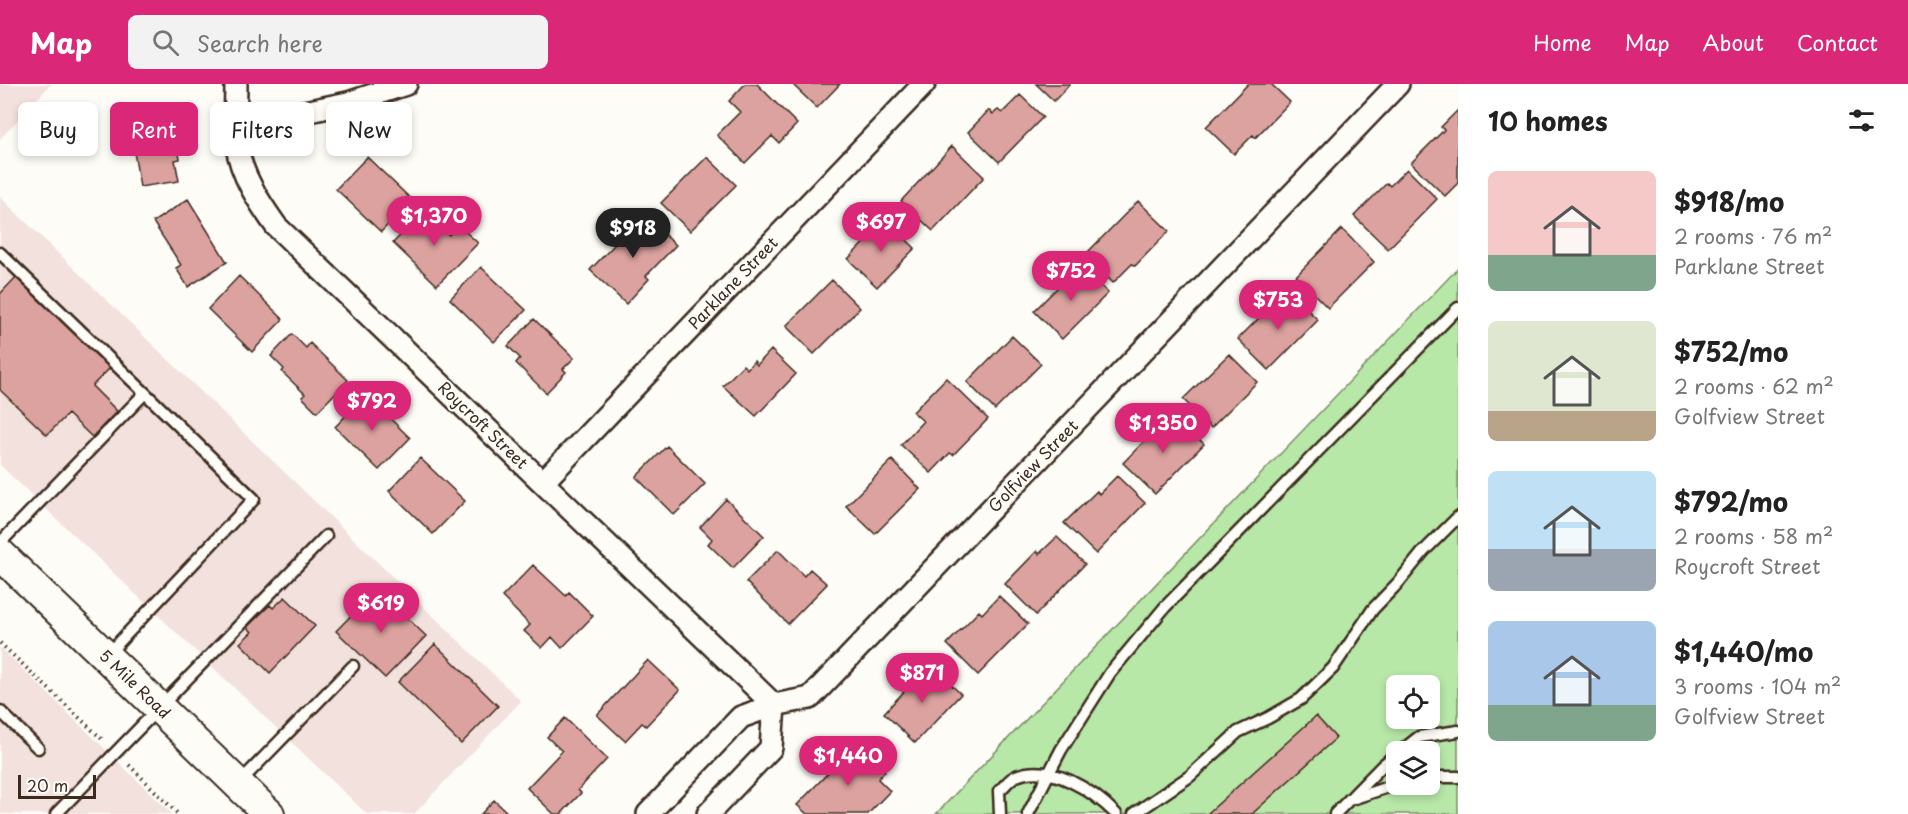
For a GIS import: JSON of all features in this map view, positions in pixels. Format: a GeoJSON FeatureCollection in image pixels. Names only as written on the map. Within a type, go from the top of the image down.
{"type":"FeatureCollection","features":[{"type":"Feature","properties":{"kind":"main road","name":"5 Mile Road"},"geometry":{"type":"LineString","coordinates":[[0,554],[269,814]]}},
{"type":"Feature","properties":{"kind":"street","name":"Roycroft Street"},"geometry":{"type":"LineString","coordinates":[[236,84],[236,102]]}},
{"type":"Feature","properties":{"kind":"street"},"geometry":{"type":"LineString","coordinates":[[314,110],[348,103],[406,84]]}},
{"type":"Feature","properties":{"kind":"street","name":"Parklane Street"},"geometry":{"type":"LineString","coordinates":[[543,482],[924,84]]}},
{"type":"Feature","properties":{"kind":"street","name":"Golfview Street"},"geometry":{"type":"LineString","coordinates":[[648,814],[741,717],[774,705],[810,698],[1398,84]]}},
{"type":"Feature","properties":{"kind":"street","name":"Roycroft Street"},"geometry":{"type":"LineString","coordinates":[[240,156],[246,176],[259,202],[276,226],[774,705]]}},
{"type":"Feature","properties":{"kind":"street"},"geometry":{"type":"LineString","coordinates":[[708,814],[771,748],[774,705]]}},
{"type":"Feature","properties":{"kind":"lane"},"geometry":{"type":"LineString","coordinates":[[0,253],[254,499],[106,656]]}},
{"type":"Feature","properties":{"kind":"lane"},"geometry":{"type":"LineString","coordinates":[[1028,814],[1061,750],[1110,674],[1165,607],[1458,308]]}},
{"type":"Feature","properties":{"kind":"lane"},"geometry":{"type":"LineString","coordinates":[[0,543],[145,393]]}},
{"type":"Feature","properties":{"kind":"lane"},"geometry":{"type":"LineString","coordinates":[[1134,814],[1190,776],[1238,732],[1301,699],[1333,668],[1373,609],[1423,552],[1458,517]]}},
{"type":"Feature","properties":{"kind":"lane"},"geometry":{"type":"LineString","coordinates":[[56,814],[326,536]]}},
{"type":"Feature","properties":{"kind":"lane"},"geometry":{"type":"LineString","coordinates":[[238,784],[353,666]]}},
{"type":"Feature","properties":{"kind":"lane"},"geometry":{"type":"LineString","coordinates":[[0,711],[38,748]]}},
{"type":"Feature","properties":{"kind":"lane"},"geometry":{"type":"LineString","coordinates":[[1414,741],[1419,737],[1458,731]]}},
{"type":"Feature","properties":{"kind":"lane"},"geometry":{"type":"LineString","coordinates":[[1335,814],[1386,763]]}},
{"type":"Feature","properties":{"kind":"lane"},"geometry":{"type":"LineString","coordinates":[[1000,814],[999,791],[1015,776],[1034,773],[1061,776],[1101,799],[1116,814]]}},
{"type":"Feature","properties":{"kind":"lane"},"geometry":{"type":"LineString","coordinates":[[1440,777],[1458,777]]}},
{"type":"Feature","properties":{"kind":"lane"},"geometry":{"type":"LineString","coordinates":[[1351,799],[1386,788]]}},
{"type":"Feature","properties":{"kind":"path"},"geometry":{"type":"LineString","coordinates":[[0,643],[178,814]]}},
{"type":"Feature","properties":{"kind":"shaded area"},"geometry":{"type":"Polygon","coordinates":[[[0,84],[51,84],[34,102],[18,102],[18,120],[0,139],[0,84]]]}},
{"type":"Feature","properties":{"kind":"shaded area"},"geometry":{"type":"Polygon","coordinates":[[[0,197],[521,701],[414,814],[367,814],[0,465],[0,197]]]}},
{"type":"Feature","properties":{"kind":"shaded area"},"geometry":{"type":"Polygon","coordinates":[[[0,647],[172,814],[0,814],[0,647]]]}},
{"type":"Feature","properties":{"kind":"green space"},"geometry":{"type":"Polygon","coordinates":[[[1458,268],[1458,814],[936,814],[1458,268]]]}},
{"type":"Feature","properties":{"kind":"building"},"geometry":{"type":"Polygon","coordinates":[[[745,84],[757,84],[797,124],[779,143],[772,136],[745,163],[717,135],[740,112],[729,101],[745,84]]]}},
{"type":"Feature","properties":{"kind":"building"},"geometry":{"type":"Polygon","coordinates":[[[792,84],[840,84],[817,108],[792,84]]]}},
{"type":"Feature","properties":{"kind":"building"},"geometry":{"type":"Polygon","coordinates":[[[1036,84],[1070,84],[1054,101],[1036,84]]]}},
{"type":"Feature","properties":{"kind":"building"},"geometry":{"type":"Polygon","coordinates":[[[1248,84],[1271,84],[1290,102],[1255,138],[1253,135],[1234,154],[1206,127],[1248,84]]]}},
{"type":"Feature","properties":{"kind":"building"},"geometry":{"type":"Polygon","coordinates":[[[1020,95],[1043,117],[999,162],[968,132],[989,110],[993,114],[998,110],[1002,113],[1020,95]]]}},
{"type":"Feature","properties":{"kind":"building"},"geometry":{"type":"Polygon","coordinates":[[[1458,110],[1458,183],[1445,196],[1411,163],[1444,130],[1441,127],[1458,110]]]}},
{"type":"Feature","properties":{"kind":"building"},"geometry":{"type":"Polygon","coordinates":[[[952,146],[984,177],[933,231],[901,201],[952,146]]]}},
{"type":"Feature","properties":{"kind":"building"},"geometry":{"type":"Polygon","coordinates":[[[135,156],[179,156],[180,159],[175,160],[179,181],[140,187],[135,156]]]}},
{"type":"Feature","properties":{"kind":"building"},"geometry":{"type":"Polygon","coordinates":[[[367,157],[412,200],[381,232],[336,189],[367,157]]]}},
{"type":"Feature","properties":{"kind":"building"},"geometry":{"type":"Polygon","coordinates":[[[707,157],[736,185],[690,231],[661,203],[707,157]]]}},
{"type":"Feature","properties":{"kind":"building"},"geometry":{"type":"Polygon","coordinates":[[[1407,169],[1437,199],[1388,249],[1354,216],[1387,183],[1390,186],[1407,169]]]}},
{"type":"Feature","properties":{"kind":"building"},"geometry":{"type":"Polygon","coordinates":[[[188,199],[227,262],[188,287],[176,268],[181,265],[153,222],[188,199]]]}},
{"type":"Feature","properties":{"kind":"building"},"geometry":{"type":"Polygon","coordinates":[[[1138,201],[1169,231],[1135,266],[1132,264],[1113,283],[1085,255],[1138,201]]]}},
{"type":"Feature","properties":{"kind":"building"},"geometry":{"type":"Polygon","coordinates":[[[424,211],[449,235],[458,225],[478,243],[437,285],[393,243],[424,211]]]}},
{"type":"Feature","properties":{"kind":"building"},"geometry":{"type":"Polygon","coordinates":[[[643,215],[676,245],[646,276],[649,279],[626,304],[590,270],[643,215]]]}},
{"type":"Feature","properties":{"kind":"building"},"geometry":{"type":"Polygon","coordinates":[[[886,220],[915,248],[877,287],[848,259],[886,220]]]}},
{"type":"Feature","properties":{"kind":"building"},"geometry":{"type":"Polygon","coordinates":[[[1342,229],[1374,262],[1328,308],[1296,276],[1342,229]]]}},
{"type":"Feature","properties":{"kind":"building"},"geometry":{"type":"Polygon","coordinates":[[[1080,265],[1108,293],[1062,339],[1034,311],[1080,265]]]}},
{"type":"Feature","properties":{"kind":"building"},"geometry":{"type":"Polygon","coordinates":[[[481,267],[526,310],[494,342],[450,299],[481,267]]]}},
{"type":"Feature","properties":{"kind":"building"},"geometry":{"type":"Polygon","coordinates":[[[18,275],[112,366],[92,386],[117,411],[92,437],[68,414],[47,435],[0,390],[0,294],[18,275]]]}},
{"type":"Feature","properties":{"kind":"building"},"geometry":{"type":"Polygon","coordinates":[[[239,276],[283,319],[252,352],[208,309],[239,276]]]}},
{"type":"Feature","properties":{"kind":"building"},"geometry":{"type":"Polygon","coordinates":[[[832,280],[860,308],[814,354],[786,326],[832,280]]]}},
{"type":"Feature","properties":{"kind":"building"},"geometry":{"type":"Polygon","coordinates":[[[1290,292],[1318,320],[1269,370],[1238,339],[1270,307],[1273,309],[1290,292]]]}},
{"type":"Feature","properties":{"kind":"building"},"geometry":{"type":"Polygon","coordinates":[[[534,319],[574,358],[563,369],[566,372],[546,393],[516,363],[520,358],[508,346],[534,319]]]}},
{"type":"Feature","properties":{"kind":"building"},"geometry":{"type":"Polygon","coordinates":[[[292,334],[306,348],[310,343],[348,380],[317,412],[302,397],[305,394],[282,372],[284,369],[271,356],[292,334]]]}},
{"type":"Feature","properties":{"kind":"building"},"geometry":{"type":"Polygon","coordinates":[[[1012,336],[1041,364],[995,410],[967,382],[1012,336]]]}},
{"type":"Feature","properties":{"kind":"building"},"geometry":{"type":"Polygon","coordinates":[[[771,350],[796,374],[756,416],[723,386],[743,365],[747,369],[754,361],[757,365],[771,350]]]}},
{"type":"Feature","properties":{"kind":"building"},"geometry":{"type":"Polygon","coordinates":[[[1229,354],[1257,382],[1211,428],[1183,399],[1229,354]]]}},
{"type":"Feature","properties":{"kind":"building"},"geometry":{"type":"Polygon","coordinates":[[[946,378],[988,419],[953,455],[950,453],[931,473],[901,445],[923,421],[913,412],[946,378]]]}},
{"type":"Feature","properties":{"kind":"building"},"geometry":{"type":"Polygon","coordinates":[[[366,395],[410,438],[379,470],[335,427],[366,395]]]}},
{"type":"Feature","properties":{"kind":"building"},"geometry":{"type":"Polygon","coordinates":[[[1175,416],[1204,444],[1155,494],[1123,463],[1155,430],[1158,433],[1175,416]]]}},
{"type":"Feature","properties":{"kind":"building"},"geometry":{"type":"Polygon","coordinates":[[[667,446],[705,484],[674,515],[636,477],[667,446]]]}},
{"type":"Feature","properties":{"kind":"building"},"geometry":{"type":"Polygon","coordinates":[[[420,458],[465,501],[433,534],[389,491],[420,458]]]}},
{"type":"Feature","properties":{"kind":"building"},"geometry":{"type":"Polygon","coordinates":[[[892,460],[920,489],[875,534],[846,506],[892,460]]]}},
{"type":"Feature","properties":{"kind":"building"},"geometry":{"type":"Polygon","coordinates":[[[1117,476],[1145,503],[1096,554],[1064,523],[1097,491],[1099,494],[1117,476]]]}},
{"type":"Feature","properties":{"kind":"building"},"geometry":{"type":"Polygon","coordinates":[[[726,499],[764,536],[733,568],[708,544],[712,539],[700,527],[726,499]]]}},
{"type":"Feature","properties":{"kind":"building"},"geometry":{"type":"Polygon","coordinates":[[[1057,537],[1085,564],[1036,615],[1005,584],[1037,551],[1039,554],[1057,537]]]}},
{"type":"Feature","properties":{"kind":"building"},"geometry":{"type":"Polygon","coordinates":[[[778,550],[804,576],[810,569],[827,584],[788,624],[746,582],[778,550]]]}},
{"type":"Feature","properties":{"kind":"building"},"geometry":{"type":"Polygon","coordinates":[[[533,565],[566,596],[569,592],[593,616],[562,648],[552,637],[542,648],[524,631],[530,625],[502,597],[533,565]]]}},
{"type":"Feature","properties":{"kind":"building"},"geometry":{"type":"Polygon","coordinates":[[[377,589],[426,636],[385,678],[336,631],[377,589]]]}},
{"type":"Feature","properties":{"kind":"building"},"geometry":{"type":"Polygon","coordinates":[[[999,596],[1028,624],[978,675],[947,644],[979,611],[982,614],[999,596]]]}},
{"type":"Feature","properties":{"kind":"building"},"geometry":{"type":"Polygon","coordinates":[[[285,597],[315,626],[270,673],[240,643],[252,632],[247,627],[270,605],[273,608],[285,597]]]}},
{"type":"Feature","properties":{"kind":"building"},"geometry":{"type":"Polygon","coordinates":[[[435,644],[498,706],[461,744],[398,682],[435,644]]]}},
{"type":"Feature","properties":{"kind":"building"},"geometry":{"type":"Polygon","coordinates":[[[648,660],[680,690],[646,726],[642,723],[625,741],[597,715],[648,660]]]}},
{"type":"Feature","properties":{"kind":"building"},"geometry":{"type":"Polygon","coordinates":[[[932,667],[961,694],[915,743],[884,713],[925,669],[928,671],[932,667]]]}},
{"type":"Feature","properties":{"kind":"building"},"geometry":{"type":"Polygon","coordinates":[[[1316,716],[1336,738],[1252,814],[1207,814],[1316,716]]]}},
{"type":"Feature","properties":{"kind":"building"},"geometry":{"type":"Polygon","coordinates":[[[565,718],[607,759],[578,790],[581,793],[561,814],[554,814],[527,788],[562,751],[547,737],[565,718]]]}},
{"type":"Feature","properties":{"kind":"building"},"geometry":{"type":"Polygon","coordinates":[[[856,744],[885,771],[878,779],[890,791],[868,814],[807,814],[797,805],[856,744]]]}},
{"type":"Feature","properties":{"kind":"building"},"geometry":{"type":"Polygon","coordinates":[[[494,800],[509,814],[481,814],[494,800]]]}}]}
